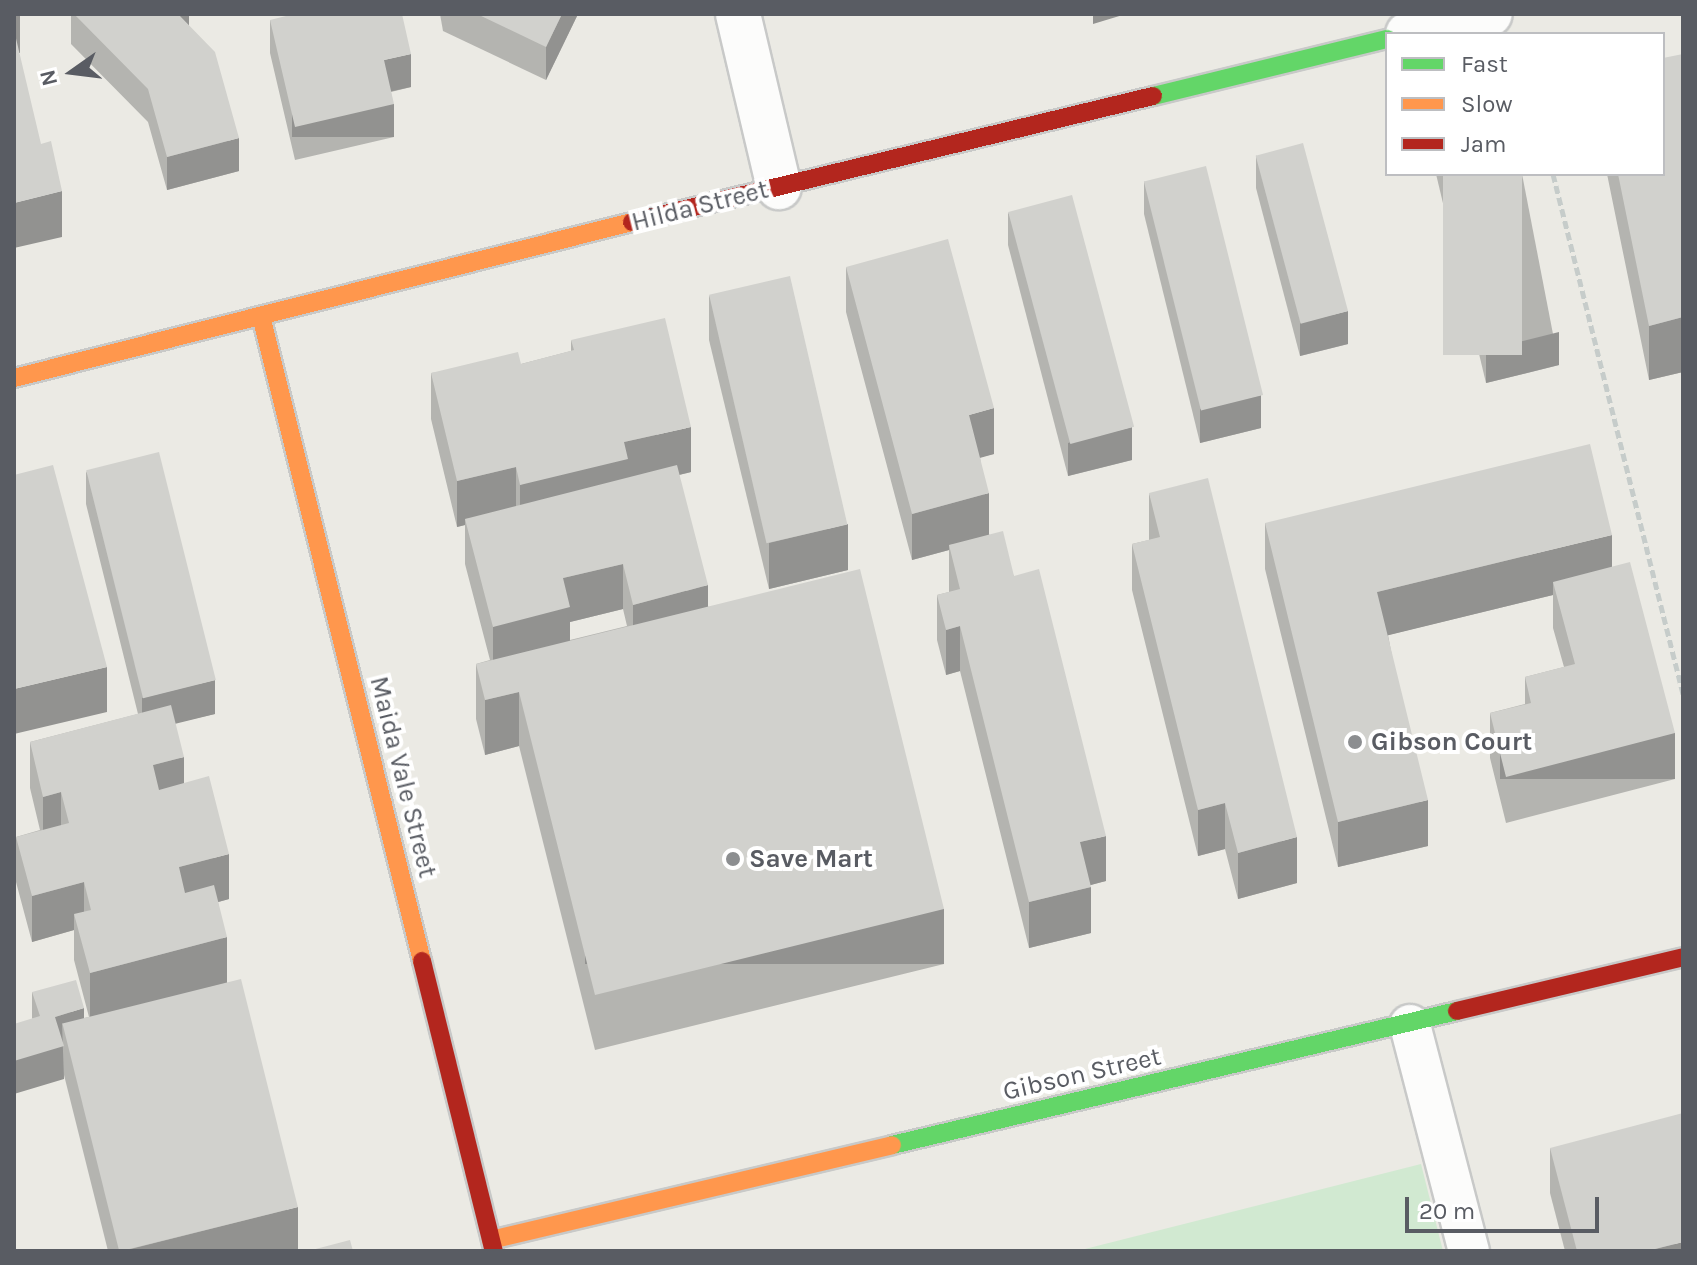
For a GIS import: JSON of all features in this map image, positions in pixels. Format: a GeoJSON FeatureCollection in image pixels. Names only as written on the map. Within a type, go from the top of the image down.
{"type":"FeatureCollection","features":[{"type":"Feature","properties":{"kind":"street"},"geometry":{"type":"LineString","coordinates":[[738,14],[779,187]]}},
{"type":"Feature","properties":{"kind":"street"},"geometry":{"type":"LineString","coordinates":[[1416,32],[1490,14]]}},
{"type":"Feature","properties":{"kind":"street","name":"Hilda Street"},"geometry":{"type":"LineString","coordinates":[[14,378],[1385,39]]}},
{"type":"Feature","properties":{"kind":"street","name":"Maida Vale Street"},"geometry":{"type":"LineString","coordinates":[[261,316],[493,1245]]}},
{"type":"Feature","properties":{"kind":"street","name":"Gibson Street"},"geometry":{"type":"LineString","coordinates":[[493,1245],[1683,957]]}},
{"type":"Feature","properties":{"kind":"lane"},"geometry":{"type":"LineString","coordinates":[[1410,1025],[1469,1251]]}},
{"type":"Feature","properties":{"kind":"path"},"geometry":{"type":"LineString","coordinates":[[1554,176],[1683,694]]}},
{"type":"Feature","properties":{"kind":"green space"},"geometry":{"type":"Polygon","coordinates":[[[1421,1164],[1443,1251],[1077,1251],[1421,1164]]]}},
{"type":"Feature","properties":{"kind":"building"},"geometry":{"type":"Polygon","coordinates":[[[74,14],[180,14],[215,52],[239,138],[167,157],[148,89],[74,14]]]}},
{"type":"Feature","properties":{"kind":"building"},"geometry":{"type":"Polygon","coordinates":[[[294,14],[402,14],[411,54],[384,60],[394,104],[295,127],[270,20],[294,14]]]}},
{"type":"Feature","properties":{"kind":"building"},"geometry":{"type":"Polygon","coordinates":[[[477,14],[562,14],[546,47],[477,14]]]}},
{"type":"Feature","properties":{"kind":"building"},"geometry":{"type":"Polygon","coordinates":[[[14,30],[41,144],[51,141],[62,191],[14,203],[14,30]]]}},
{"type":"Feature","properties":{"kind":"building"},"geometry":{"type":"Polygon","coordinates":[[[1683,54],[1683,317],[1649,326],[1618,176],[1665,176],[1665,58],[1683,54]]]}},
{"type":"Feature","properties":{"kind":"building"},"geometry":{"type":"Polygon","coordinates":[[[1303,143],[1348,311],[1301,324],[1256,156],[1303,143]]]}},
{"type":"Feature","properties":{"kind":"building"},"geometry":{"type":"Polygon","coordinates":[[[1206,166],[1263,395],[1201,410],[1144,181],[1206,166]]]}},
{"type":"Feature","properties":{"kind":"building"},"geometry":{"type":"Polygon","coordinates":[[[1443,176],[1522,176],[1522,355],[1443,355],[1443,176]]]}},
{"type":"Feature","properties":{"kind":"building"},"geometry":{"type":"Polygon","coordinates":[[[1072,195],[1134,427],[1070,444],[1008,212],[1072,195]]]}},
{"type":"Feature","properties":{"kind":"building"},"geometry":{"type":"Polygon","coordinates":[[[948,239],[994,408],[969,415],[989,493],[912,514],[846,267],[948,239]]]}},
{"type":"Feature","properties":{"kind":"building"},"geometry":{"type":"Polygon","coordinates":[[[790,276],[847,524],[766,543],[709,295],[790,276]]]}},
{"type":"Feature","properties":{"kind":"building"},"geometry":{"type":"Polygon","coordinates":[[[665,318],[691,427],[624,442],[628,459],[520,485],[516,467],[457,481],[431,373],[518,352],[521,364],[574,350],[571,340],[665,318]]]}},
{"type":"Feature","properties":{"kind":"building","name":"Gibson Court"},"geometry":{"type":"Polygon","coordinates":[[[1590,444],[1612,535],[1377,592],[1428,800],[1338,822],[1265,523],[1590,444]]]}},
{"type":"Feature","properties":{"kind":"building"},"geometry":{"type":"Polygon","coordinates":[[[159,452],[216,680],[143,698],[86,470],[159,452]]]}},
{"type":"Feature","properties":{"kind":"building"},"geometry":{"type":"Polygon","coordinates":[[[53,465],[107,667],[14,689],[14,475],[53,465]]]}},
{"type":"Feature","properties":{"kind":"building"},"geometry":{"type":"Polygon","coordinates":[[[677,465],[708,585],[633,605],[623,564],[563,578],[570,607],[493,627],[465,519],[677,465]]]}},
{"type":"Feature","properties":{"kind":"building"},"geometry":{"type":"Polygon","coordinates":[[[1208,478],[1297,837],[1238,853],[1225,803],[1198,810],[1132,544],[1160,537],[1149,493],[1208,478]]]}},
{"type":"Feature","properties":{"kind":"building"},"geometry":{"type":"Polygon","coordinates":[[[1003,531],[1014,576],[1039,569],[1106,836],[1080,842],[1091,887],[1029,902],[960,626],[946,630],[937,595],[960,589],[949,545],[1003,531]]]}},
{"type":"Feature","properties":{"kind":"building","name":"Gibson Court"},"geometry":{"type":"Polygon","coordinates":[[[1630,562],[1675,733],[1506,777],[1490,713],[1531,703],[1525,677],[1575,664],[1553,582],[1630,562]]]}},
{"type":"Feature","properties":{"kind":"building","name":"Save Mart"},"geometry":{"type":"Polygon","coordinates":[[[860,569],[944,909],[595,995],[519,692],[485,700],[476,664],[860,569]]]}},
{"type":"Feature","properties":{"kind":"building"},"geometry":{"type":"Polygon","coordinates":[[[171,705],[184,757],[153,765],[159,790],[209,776],[229,854],[179,867],[185,893],[214,885],[227,937],[90,973],[74,914],[91,910],[84,882],[32,896],[16,837],[69,823],[61,792],[43,797],[30,742],[171,705]]]}},
{"type":"Feature","properties":{"kind":"building"},"geometry":{"type":"Polygon","coordinates":[[[241,979],[298,1207],[119,1251],[62,1024],[241,979]]]}},
{"type":"Feature","properties":{"kind":"building"},"geometry":{"type":"Polygon","coordinates":[[[76,980],[84,1008],[55,1017],[64,1046],[14,1061],[14,1024],[40,1016],[32,992],[76,980]]]}},
{"type":"Feature","properties":{"kind":"building"},"geometry":{"type":"Polygon","coordinates":[[[1683,1113],[1683,1242],[1647,1251],[1577,1251],[1550,1148],[1683,1113]]]}},
{"type":"Feature","properties":{"kind":"building"},"geometry":{"type":"Polygon","coordinates":[[[350,1240],[353,1251],[308,1251],[350,1240]]]}},
{"type":"Feature","properties":{"kind":"traffic: fast"},"geometry":{"type":"LineString","coordinates":[[1153,96],[1385,39]]}},
{"type":"Feature","properties":{"kind":"traffic: fast"},"geometry":{"type":"LineString","coordinates":[[892,1145],[1457,1011]]}},
{"type":"Feature","properties":{"kind":"traffic: slow"},"geometry":{"type":"LineString","coordinates":[[14,378],[632,222]]}},
{"type":"Feature","properties":{"kind":"traffic: slow"},"geometry":{"type":"LineString","coordinates":[[261,316],[422,961]]}},
{"type":"Feature","properties":{"kind":"traffic: slow"},"geometry":{"type":"LineString","coordinates":[[491,1240],[892,1145]]}},
{"type":"Feature","properties":{"kind":"traffic: jam"},"geometry":{"type":"LineString","coordinates":[[632,222],[1153,96]]}},
{"type":"Feature","properties":{"kind":"traffic: jam"},"geometry":{"type":"LineString","coordinates":[[1457,1011],[1683,957]]}},
{"type":"Feature","properties":{"kind":"traffic: jam"},"geometry":{"type":"LineString","coordinates":[[422,961],[494,1251]]}},
{"type":"Feature","properties":{"kind":"place","name":"Gibson Court"},"geometry":{"type":"Point","coordinates":[1355,742]}},
{"type":"Feature","properties":{"kind":"place","name":"Save Mart"},"geometry":{"type":"Point","coordinates":[733,859]}}]}
